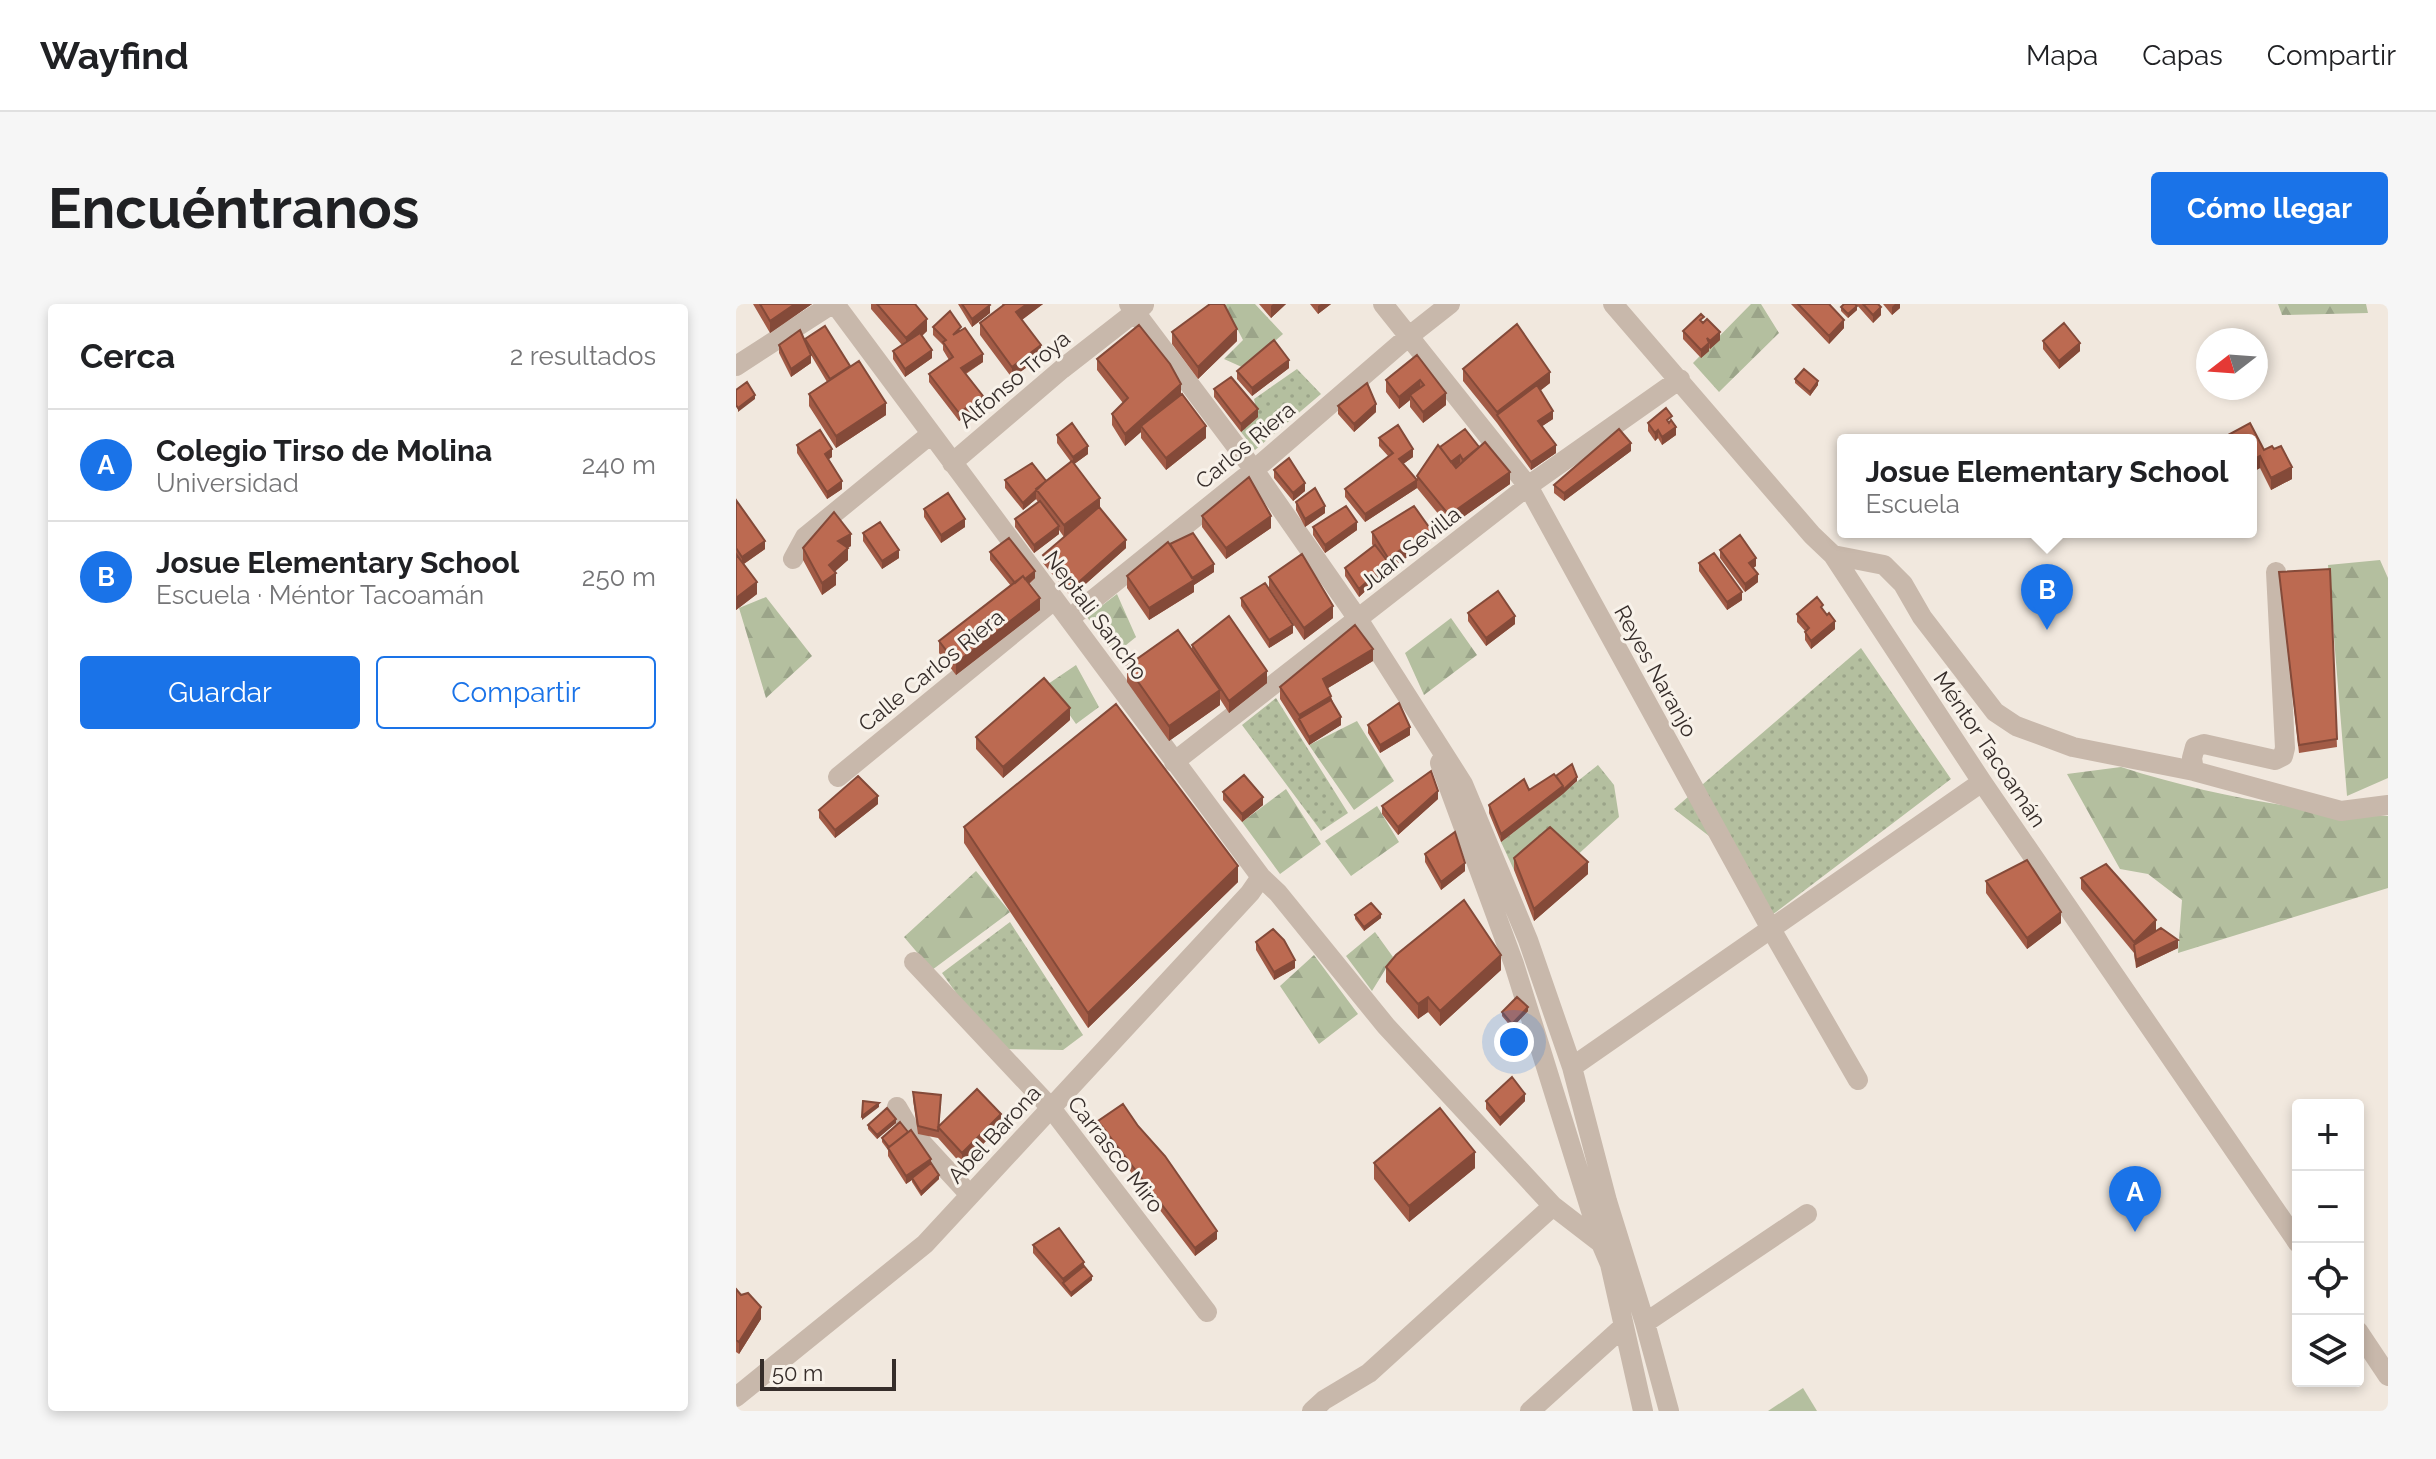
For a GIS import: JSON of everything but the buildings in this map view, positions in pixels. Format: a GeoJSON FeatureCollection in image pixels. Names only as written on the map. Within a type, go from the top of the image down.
{"type":"FeatureCollection","features":[{"type":"Feature","properties":{"kind":"street"},"geometry":{"type":"LineString","coordinates":[[736,366],[833,304]]}},
{"type":"Feature","properties":{"kind":"street","name":"Neptali Sancho"},"geometry":{"type":"LineString","coordinates":[[833,304],[1261,877],[1278,893],[1386,1026],[1553,1206],[1601,1243]]}},
{"type":"Feature","properties":{"kind":"street","name":"Reyes Naranjo"},"geometry":{"type":"LineString","coordinates":[[1383,304],[1528,486],[1771,929],[1858,1080]]}},
{"type":"Feature","properties":{"kind":"street","name":"Carlos Riera"},"geometry":{"type":"LineString","coordinates":[[1069,619],[1254,470],[1450,304]]}},
{"type":"Feature","properties":{"kind":"street","name":"Méntor Tacoamán"},"geometry":{"type":"LineString","coordinates":[[1613,304],[1812,535],[1833,555],[1982,782],[2292,1234]]}},
{"type":"Feature","properties":{"kind":"street"},"geometry":{"type":"LineString","coordinates":[[1136,307],[1358,619],[1463,784],[1528,940],[1572,1067],[1607,1201],[1669,1411]]}},
{"type":"Feature","properties":{"kind":"street","name":"Alfonso Troya"},"geometry":{"type":"LineString","coordinates":[[952,463],[1136,307]]}},
{"type":"Feature","properties":{"kind":"street","name":"Juan Sevilla"},"geometry":{"type":"LineString","coordinates":[[1174,762],[1528,486],[1680,379]]}},
{"type":"Feature","properties":{"kind":"street"},"geometry":{"type":"LineString","coordinates":[[793,559],[805,537],[931,434]]}},
{"type":"Feature","properties":{"kind":"street"},"geometry":{"type":"LineString","coordinates":[[1833,555],[1884,565],[1903,584],[1922,617],[1995,712],[2016,726],[2073,747],[2194,771],[2341,811],[2388,805]]}},
{"type":"Feature","properties":{"kind":"street"},"geometry":{"type":"LineString","coordinates":[[2194,771],[2192,758],[2195,747],[2204,744],[2275,760],[2283,756],[2276,572]]}},
{"type":"Feature","properties":{"kind":"street","name":"Calle Carlos Riera"},"geometry":{"type":"LineString","coordinates":[[838,777],[1054,600]]}},
{"type":"Feature","properties":{"kind":"street"},"geometry":{"type":"LineString","coordinates":[[1427,729],[1514,964],[1610,1264],[1643,1411]]}},
{"type":"Feature","properties":{"kind":"street"},"geometry":{"type":"LineString","coordinates":[[1572,1067],[1982,782]]}},
{"type":"Feature","properties":{"kind":"street","name":"Abel Barona"},"geometry":{"type":"LineString","coordinates":[[736,1397],[925,1244],[1250,893],[1261,877]]}},
{"type":"Feature","properties":{"kind":"street","name":"Carrasco Miro"},"geometry":{"type":"LineString","coordinates":[[914,962],[1051,1108],[1207,1312]]}},
{"type":"Feature","properties":{"kind":"street"},"geometry":{"type":"LineString","coordinates":[[897,1107],[911,1131],[970,1195]]}},
{"type":"Feature","properties":{"kind":"street"},"geometry":{"type":"LineString","coordinates":[[1312,1411],[1324,1400],[1369,1373],[1553,1206]]}},
{"type":"Feature","properties":{"kind":"street"},"geometry":{"type":"LineString","coordinates":[[1645,1323],[1807,1214]]}},
{"type":"Feature","properties":{"kind":"street"},"geometry":{"type":"LineString","coordinates":[[1530,1411],[1624,1326]]}},
{"type":"Feature","properties":{"kind":"street"},"geometry":{"type":"LineString","coordinates":[[2364,1340],[2388,1376]]}},
{"type":"Feature","properties":{"kind":"green space"},"geometry":{"type":"Polygon","coordinates":[[[1227,304],[1255,304],[1283,334],[1244,368],[1224,359],[1243,340],[1227,304]]]}},
{"type":"Feature","properties":{"kind":"green space"},"geometry":{"type":"Polygon","coordinates":[[[1751,304],[1761,304],[1779,333],[1719,392],[1693,363],[1751,304]]]}},
{"type":"Feature","properties":{"kind":"green space"},"geometry":{"type":"Polygon","coordinates":[[[2278,304],[2366,304],[2368,313],[2282,315],[2278,304]]]}},
{"type":"Feature","properties":{"kind":"green space"},"geometry":{"type":"Polygon","coordinates":[[[1297,369],[1321,394],[1255,450],[1241,432],[1258,417],[1254,399],[1297,369]]]}},
{"type":"Feature","properties":{"kind":"green space"},"geometry":{"type":"Polygon","coordinates":[[[2380,560],[2388,578],[2388,778],[2347,796],[2328,565],[2380,560]]]}},
{"type":"Feature","properties":{"kind":"green space"},"geometry":{"type":"Polygon","coordinates":[[[1117,594],[1136,637],[1115,654],[1087,617],[1117,594]]]}},
{"type":"Feature","properties":{"kind":"green space"},"geometry":{"type":"Polygon","coordinates":[[[766,597],[812,656],[766,698],[739,608],[766,597]]]}},
{"type":"Feature","properties":{"kind":"green space"},"geometry":{"type":"Polygon","coordinates":[[[1451,618],[1477,655],[1424,695],[1405,653],[1451,618]]]}},
{"type":"Feature","properties":{"kind":"green space"},"geometry":{"type":"Polygon","coordinates":[[[1861,648],[1951,779],[1768,918],[1735,856],[1674,809],[1861,648]]]}},
{"type":"Feature","properties":{"kind":"green space"},"geometry":{"type":"Polygon","coordinates":[[[1076,665],[1099,707],[1076,724],[1048,684],[1076,665]]]}},
{"type":"Feature","properties":{"kind":"green space"},"geometry":{"type":"Polygon","coordinates":[[[1276,698],[1348,813],[1321,831],[1242,725],[1276,698]]]}},
{"type":"Feature","properties":{"kind":"green space"},"geometry":{"type":"Polygon","coordinates":[[[1357,721],[1394,781],[1354,810],[1309,745],[1357,721]]]}},
{"type":"Feature","properties":{"kind":"green space"},"geometry":{"type":"Polygon","coordinates":[[[1598,765],[1614,785],[1619,817],[1573,859],[1550,839],[1514,870],[1501,842],[1598,765]]]}},
{"type":"Feature","properties":{"kind":"green space"},"geometry":{"type":"Polygon","coordinates":[[[2121,767],[2187,786],[2253,800],[2388,816],[2388,888],[2178,953],[2182,900],[2148,874],[2120,869],[2067,774],[2121,767]]]}},
{"type":"Feature","properties":{"kind":"green space"},"geometry":{"type":"Polygon","coordinates":[[[1286,789],[1321,844],[1280,874],[1242,822],[1286,789]]]}},
{"type":"Feature","properties":{"kind":"green space"},"geometry":{"type":"Polygon","coordinates":[[[1377,806],[1399,842],[1351,876],[1325,841],[1377,806]]]}},
{"type":"Feature","properties":{"kind":"green space"},"geometry":{"type":"Polygon","coordinates":[[[976,871],[1010,912],[932,970],[904,937],[976,871]]]}},
{"type":"Feature","properties":{"kind":"green space"},"geometry":{"type":"Polygon","coordinates":[[[1010,922],[1083,1035],[1063,1050],[996,1049],[942,973],[1010,922]]]}},
{"type":"Feature","properties":{"kind":"green space"},"geometry":{"type":"Polygon","coordinates":[[[1375,932],[1393,957],[1372,991],[1346,956],[1375,932]]]}},
{"type":"Feature","properties":{"kind":"green space"},"geometry":{"type":"Polygon","coordinates":[[[1314,955],[1358,1014],[1319,1044],[1280,986],[1314,955]]]}},
{"type":"Feature","properties":{"kind":"green space"},"geometry":{"type":"Polygon","coordinates":[[[1803,1388],[1817,1411],[1768,1411],[1803,1388]]]}},
{"type":"Feature","properties":{"kind":"place","name":"Josue Elementary School"},"geometry":{"type":"Point","coordinates":[2047,630]}},
{"type":"Feature","properties":{"kind":"place","name":"Colegio Tirso de Molina"},"geometry":{"type":"Point","coordinates":[2135,1232]}}]}
